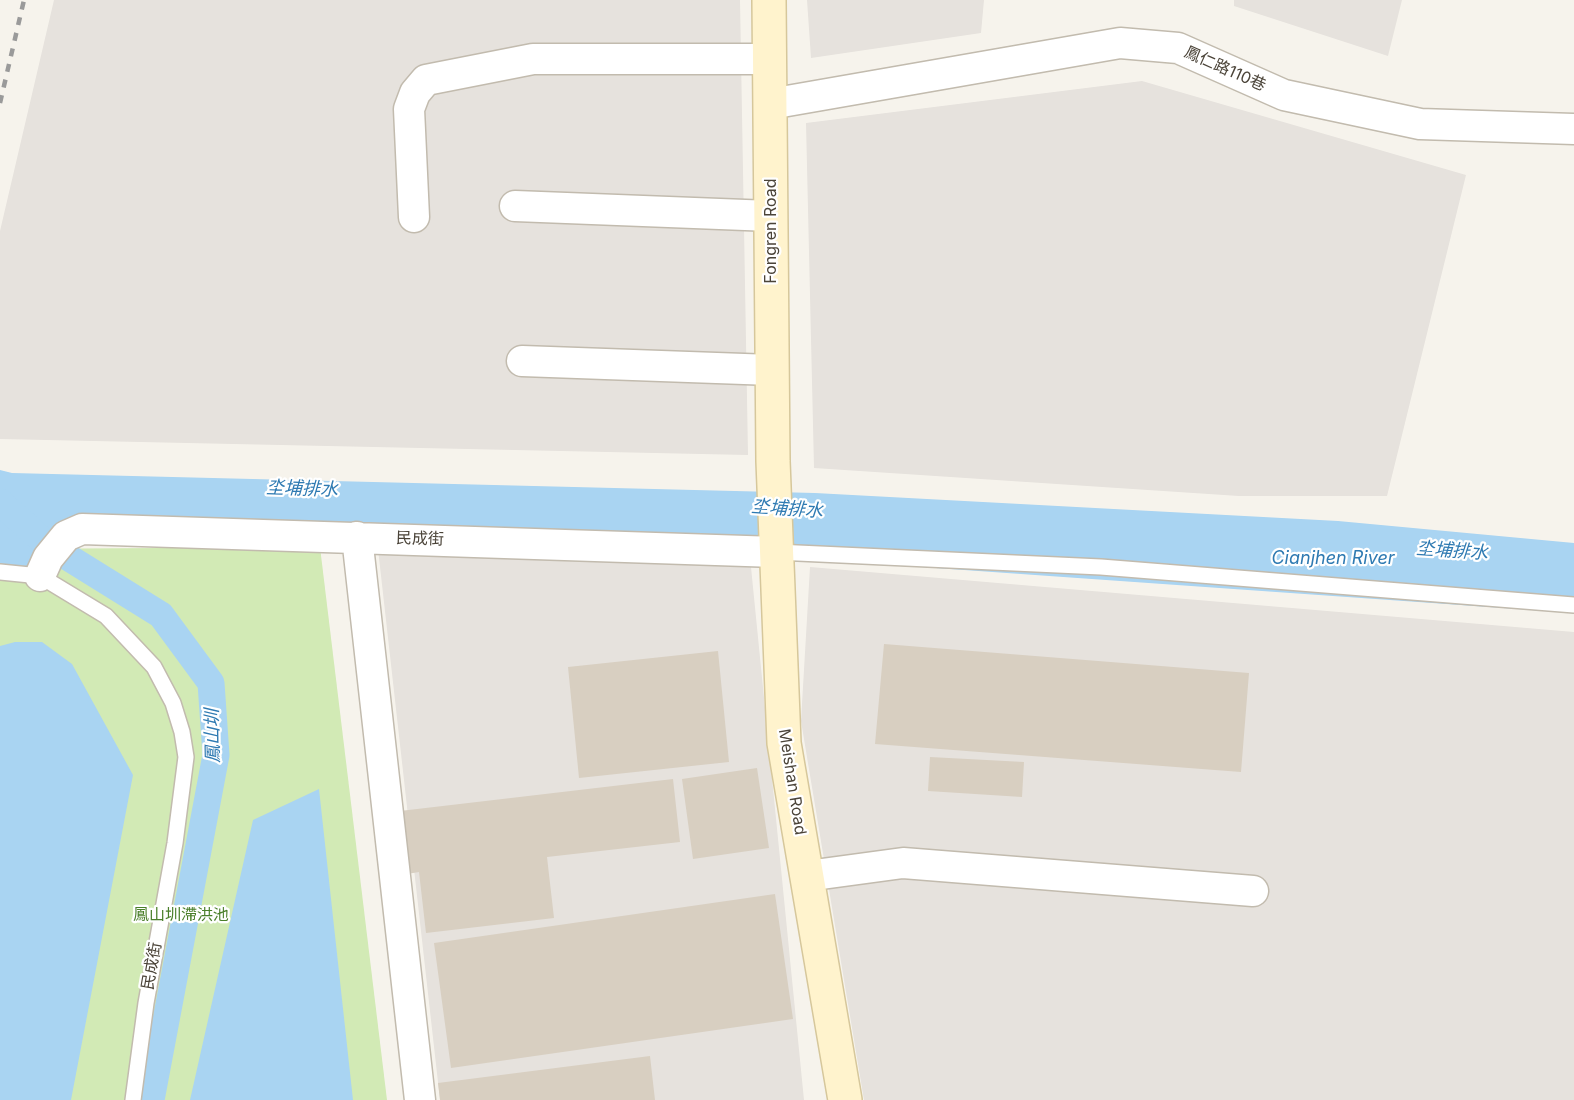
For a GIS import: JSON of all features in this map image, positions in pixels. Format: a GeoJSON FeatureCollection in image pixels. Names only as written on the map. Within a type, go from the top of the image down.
{"type":"FeatureCollection","features":[{"type":"Feature","properties":{"kind":"street","name":"Fongren Road"},"geometry":{"type":"LineString","coordinates":[[769,0],[773,461]]}},
{"type":"Feature","properties":{"kind":"street","name":"鳳仁路110巷"},"geometry":{"type":"LineString","coordinates":[[770,104],[1120,43],[1178,48],[1284,95],[1420,124],[1574,129]]}},
{"type":"Feature","properties":{"kind":"street"},"geometry":{"type":"LineString","coordinates":[[414,217],[409,110],[415,93],[426,80],[533,59],[770,58]]}},
{"type":"Feature","properties":{"kind":"street"},"geometry":{"type":"LineString","coordinates":[[515,206],[771,216]]}},
{"type":"Feature","properties":{"kind":"street"},"geometry":{"type":"LineString","coordinates":[[522,361],[772,370]]}},
{"type":"Feature","properties":{"kind":"street","name":"Meishan Road"},"geometry":{"type":"LineString","coordinates":[[773,461],[784,743],[845,1100]]}},
{"type":"Feature","properties":{"kind":"street","name":"民成街"},"geometry":{"type":"LineString","coordinates":[[52,557],[82,529],[776,545]]}},
{"type":"Feature","properties":{"kind":"street"},"geometry":{"type":"LineString","coordinates":[[357,537],[420,1100]]}},
{"type":"Feature","properties":{"kind":"street"},"geometry":{"type":"LineString","coordinates":[[807,876],[903,863],[1253,891]]}},
{"type":"Feature","properties":{"kind":"lane"},"geometry":{"type":"LineString","coordinates":[[776,545],[1101,567],[1574,604]]}},
{"type":"Feature","properties":{"kind":"lane","name":"民成街"},"geometry":{"type":"LineString","coordinates":[[0,572],[52,557],[154,667],[173,703],[182,732],[186,757],[175,843],[146,1003],[133,1100]]}},
{"type":"Feature","properties":{"kind":"shaded area"},"geometry":{"type":"Polygon","coordinates":[[[54,0],[740,0],[748,455],[0,439],[0,231],[54,0]]]}},
{"type":"Feature","properties":{"kind":"shaded area"},"geometry":{"type":"Polygon","coordinates":[[[807,0],[984,0],[981,33],[811,58],[807,0]]]}},
{"type":"Feature","properties":{"kind":"shaded area"},"geometry":{"type":"Polygon","coordinates":[[[1234,0],[1402,0],[1388,56],[1234,6],[1234,0]]]}},
{"type":"Feature","properties":{"kind":"shaded area"},"geometry":{"type":"Polygon","coordinates":[[[1142,81],[1466,175],[1387,496],[1239,496],[814,468],[806,123],[1142,81]]]}},
{"type":"Feature","properties":{"kind":"shaded area"},"geometry":{"type":"Polygon","coordinates":[[[749,547],[804,1100],[440,1100],[378,549],[749,547]]]}},
{"type":"Feature","properties":{"kind":"shaded area"},"geometry":{"type":"Polygon","coordinates":[[[810,567],[1574,632],[1574,1100],[864,1100],[801,721],[810,567]]]}},
{"type":"Feature","properties":{"kind":"green space","name":"鳳山圳滯洪池"},"geometry":{"type":"Polygon","coordinates":[[[320,547],[387,1100],[0,1100],[0,549],[320,547]]]}},
{"type":"Feature","properties":{"kind":"water","name":"Cianjhen River"},"geometry":{"type":"Polygon","coordinates":[[[0,470],[12,473],[815,493],[1338,521],[1574,543],[1574,613],[723,553],[58,528],[21,573],[0,568],[0,470]]]}},
{"type":"Feature","properties":{"kind":"water"},"geometry":{"type":"Polygon","coordinates":[[[15,642],[42,642],[72,664],[133,775],[71,1100],[0,1100],[0,646],[15,642]]]}},
{"type":"Feature","properties":{"kind":"water"},"geometry":{"type":"Polygon","coordinates":[[[319,789],[353,1100],[190,1100],[253,820],[319,789]]]}},
{"type":"Feature","properties":{"kind":"building"},"geometry":{"type":"Polygon","coordinates":[[[884,644],[1249,673],[1241,772],[875,744],[884,644]]]}},
{"type":"Feature","properties":{"kind":"building"},"geometry":{"type":"Polygon","coordinates":[[[718,651],[729,762],[579,778],[568,667],[718,651]]]}},
{"type":"Feature","properties":{"kind":"building"},"geometry":{"type":"Polygon","coordinates":[[[930,757],[1024,762],[1022,797],[928,791],[930,757]]]}},
{"type":"Feature","properties":{"kind":"building"},"geometry":{"type":"Polygon","coordinates":[[[757,768],[769,848],[693,859],[682,779],[757,768]]]}},
{"type":"Feature","properties":{"kind":"building"},"geometry":{"type":"Polygon","coordinates":[[[673,779],[680,842],[547,857],[554,918],[426,933],[419,872],[407,874],[400,811],[673,779]]]}},
{"type":"Feature","properties":{"kind":"building"},"geometry":{"type":"Polygon","coordinates":[[[775,894],[793,1019],[451,1068],[434,943],[775,894]]]}},
{"type":"Feature","properties":{"kind":"building"},"geometry":{"type":"Polygon","coordinates":[[[650,1056],[655,1100],[440,1100],[438,1083],[650,1056]]]}},
{"type":"Feature","properties":{"kind":"waterway","name":"鳳山圳"},"geometry":{"type":"LineString","coordinates":[[0,502],[45,543],[161,615],[211,683],[216,755],[151,1100]]}},
{"type":"Feature","properties":{"kind":"railway"},"geometry":{"type":"LineString","coordinates":[[0,103],[24,0]]}},
{"type":"Feature","properties":{"kind":"water label","name":"坔埔排水"},"geometry":{"type":"Point","coordinates":[302,489]}},
{"type":"Feature","properties":{"kind":"water label","name":"坔埔排水"},"geometry":{"type":"Point","coordinates":[787,509]}},
{"type":"Feature","properties":{"kind":"water label","name":"坔埔排水"},"geometry":{"type":"Point","coordinates":[1452,551]}}]}
